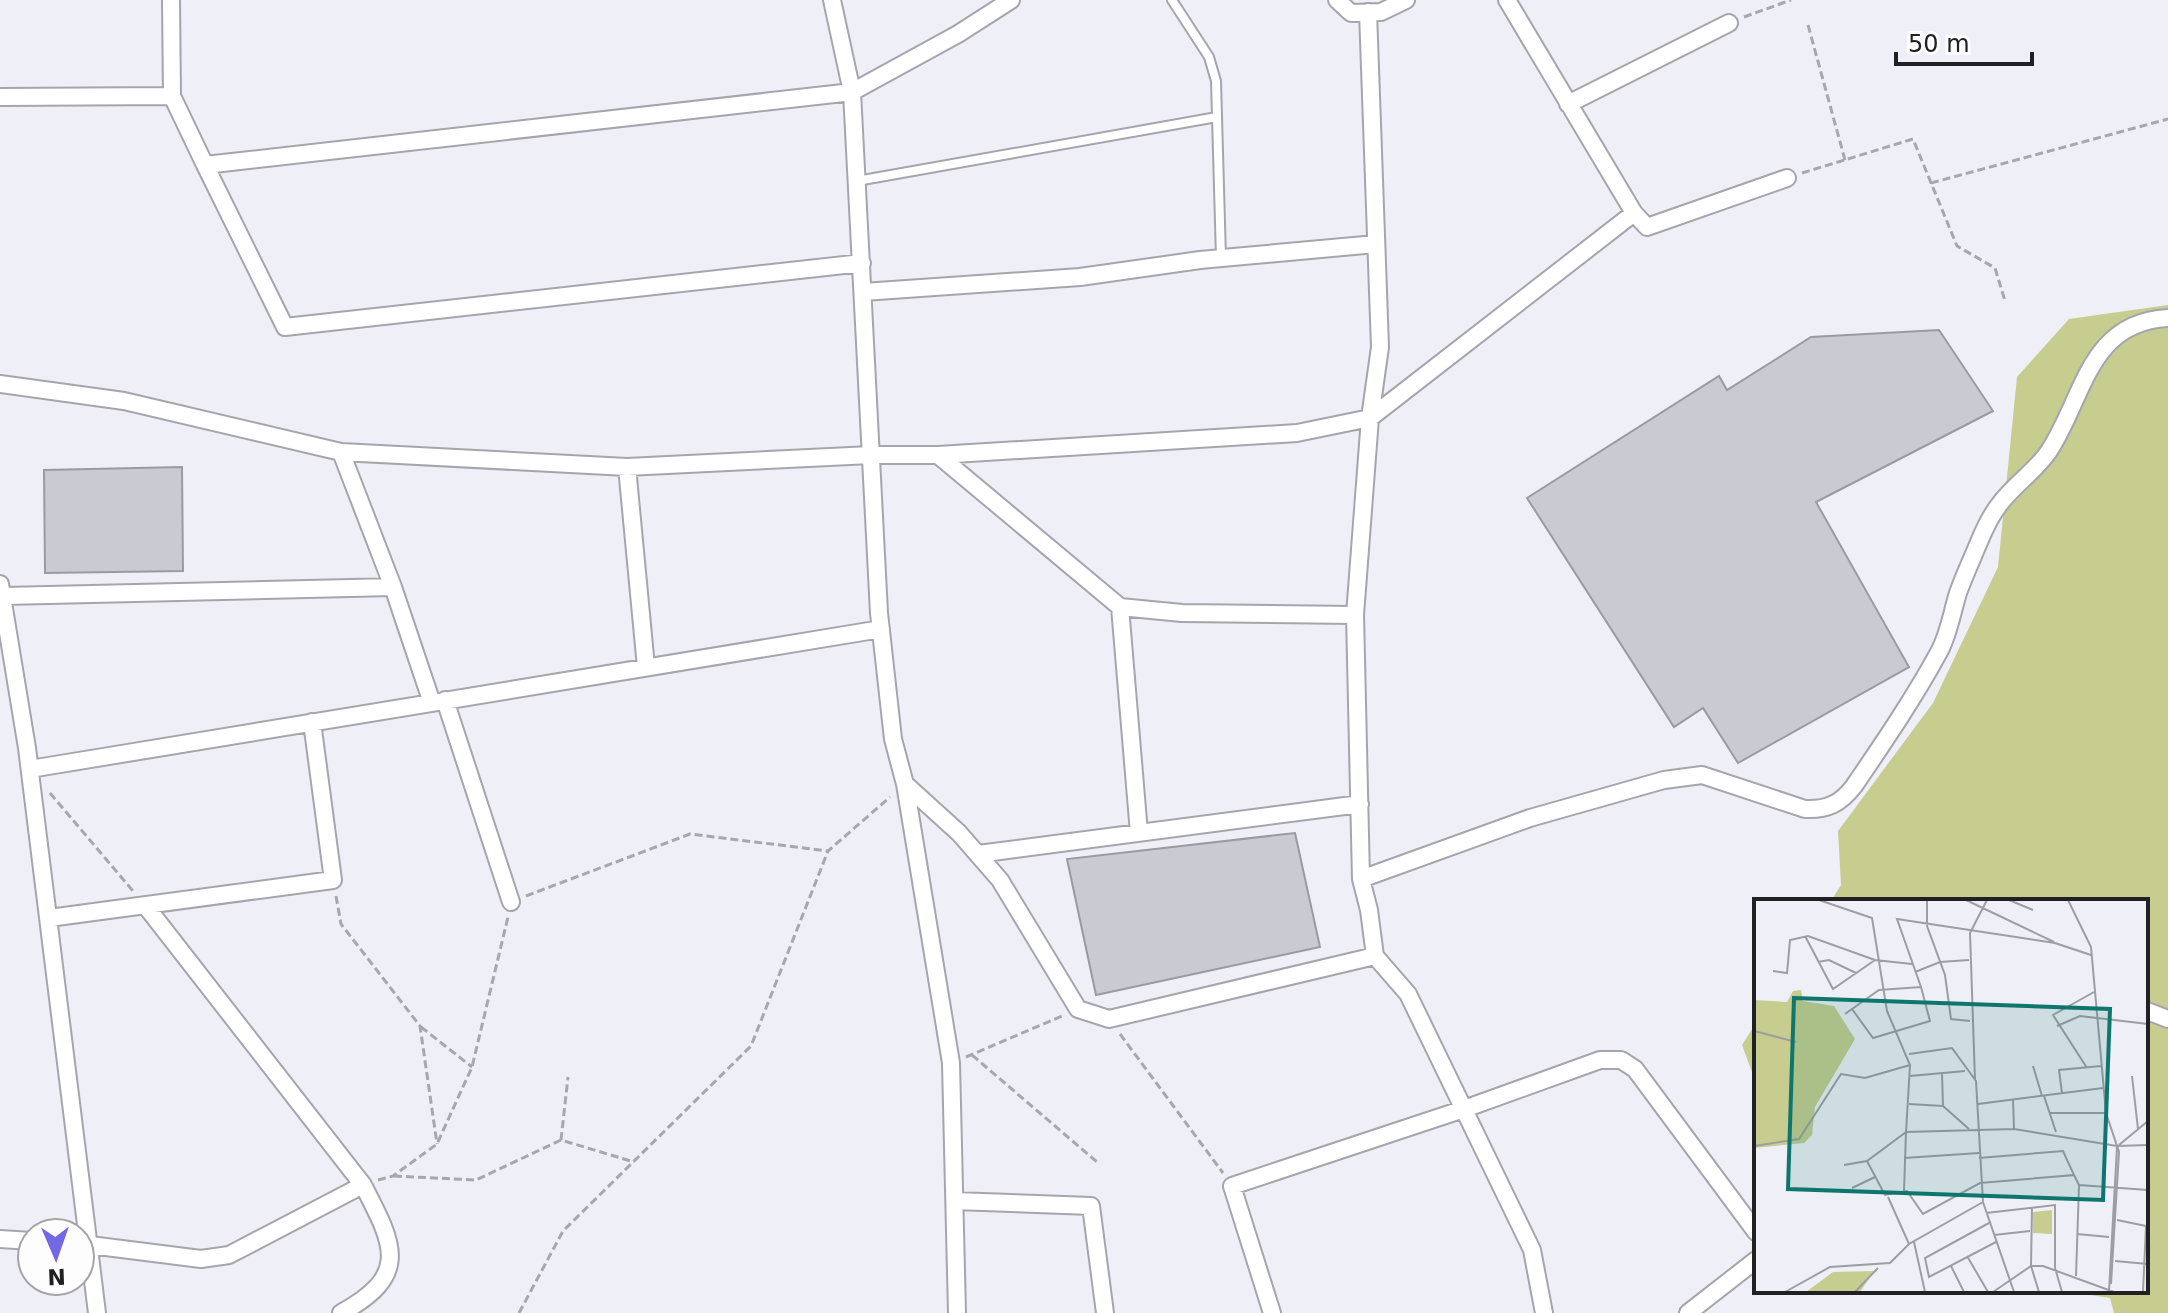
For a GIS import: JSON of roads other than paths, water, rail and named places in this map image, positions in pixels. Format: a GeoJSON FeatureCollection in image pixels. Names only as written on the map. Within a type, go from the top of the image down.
{"type":"FeatureCollection","features":[{"type":"Feature","properties":{"kind":"street"},"geometry":{"type":"LineString","coordinates":[[171,0],[172,96],[285,327],[862,263]]}},
{"type":"Feature","properties":{"kind":"street"},"geometry":{"type":"LineString","coordinates":[[832,0],[852,92],[881,629],[893,739],[905,784],[951,1063],[957,1313]]}},
{"type":"Feature","properties":{"kind":"street"},"geometry":{"type":"LineString","coordinates":[[205,165],[852,92],[958,34],[1011,0]]}},
{"type":"Feature","properties":{"kind":"street"},"geometry":{"type":"LineString","coordinates":[[1337,0],[1351,13],[1381,12],[1406,0]]}},
{"type":"Feature","properties":{"kind":"street"},"geometry":{"type":"LineString","coordinates":[[1507,0],[1634,213],[1647,227],[1787,178]]}},
{"type":"Feature","properties":{"kind":"street"},"geometry":{"type":"LineString","coordinates":[[1368,12],[1380,347],[1370,418],[1355,615],[1361,879],[1375,956],[1408,994],[1532,1250],[1544,1313]]}},
{"type":"Feature","properties":{"kind":"street"},"geometry":{"type":"LineString","coordinates":[[1568,104],[1729,23]]}},
{"type":"Feature","properties":{"kind":"street"},"geometry":{"type":"LineString","coordinates":[[0,97],[172,96]]}},
{"type":"Feature","properties":{"kind":"street"},"geometry":{"type":"LineString","coordinates":[[0,384],[124,401],[341,452],[627,467],[871,455],[938,455],[1297,433],[1370,418],[1634,213]]}},
{"type":"Feature","properties":{"kind":"street"},"geometry":{"type":"LineString","coordinates":[[863,292],[1080,277],[1221,258],[1376,244]]}},
{"type":"Feature","properties":{"kind":"street"},"geometry":{"type":"LineString","coordinates":[[1361,879],[1530,818],[1664,780],[1702,775],[1805,809],[1820,810],[1834,805],[1845,797],[1886,740],[1942,647],[1960,589],[1980,540],[1999,505],[2048,452],[2089,367],[2106,346],[2130,328],[2168,318]]}},
{"type":"Feature","properties":{"kind":"street"},"geometry":{"type":"LineString","coordinates":[[341,452],[511,902]]}},
{"type":"Feature","properties":{"kind":"street"},"geometry":{"type":"LineString","coordinates":[[938,455],[1120,607],[1182,613],[1355,615]]}},
{"type":"Feature","properties":{"kind":"street"},"geometry":{"type":"LineString","coordinates":[[627,467],[646,667]]}},
{"type":"Feature","properties":{"kind":"street"},"geometry":{"type":"LineString","coordinates":[[82,1217],[30,769],[2,590],[393,587]]}},
{"type":"Feature","properties":{"kind":"street"},"geometry":{"type":"LineString","coordinates":[[1120,607],[1139,833]]}},
{"type":"Feature","properties":{"kind":"street"},"geometry":{"type":"LineString","coordinates":[[30,769],[881,629]]}},
{"type":"Feature","properties":{"kind":"street"},"geometry":{"type":"LineString","coordinates":[[49,918],[333,880],[312,722]]}},
{"type":"Feature","properties":{"kind":"street"},"geometry":{"type":"LineString","coordinates":[[905,784],[959,833],[1000,880],[1078,1009],[1109,1019],[1375,956]]}},
{"type":"Feature","properties":{"kind":"street"},"geometry":{"type":"LineString","coordinates":[[978,854],[1360,804]]}},
{"type":"Feature","properties":{"kind":"street"},"geometry":{"type":"LineString","coordinates":[[145,905],[363,1185],[387,1236],[388,1267],[382,1284],[360,1303],[341,1313]]}},
{"type":"Feature","properties":{"kind":"street"},"geometry":{"type":"LineString","coordinates":[[2148,1011],[2168,1019]]}},
{"type":"Feature","properties":{"kind":"street"},"geometry":{"type":"LineString","coordinates":[[1272,1313],[1232,1186],[1600,1060],[1621,1060],[1635,1069],[1754,1229]]}},
{"type":"Feature","properties":{"kind":"street"},"geometry":{"type":"LineString","coordinates":[[96,1245],[201,1259],[229,1255],[363,1185]]}},
{"type":"Feature","properties":{"kind":"street"},"geometry":{"type":"LineString","coordinates":[[955,1201],[1091,1206],[1105,1313]]}},
{"type":"Feature","properties":{"kind":"street"},"geometry":{"type":"LineString","coordinates":[[1688,1313],[1754,1262]]}},
{"type":"Feature","properties":{"kind":"lane"},"geometry":{"type":"LineString","coordinates":[[1172,0],[1203,46],[1216,81],[1221,258]]}},
{"type":"Feature","properties":{"kind":"lane"},"geometry":{"type":"LineString","coordinates":[[857,181],[1217,117]]}}]}
